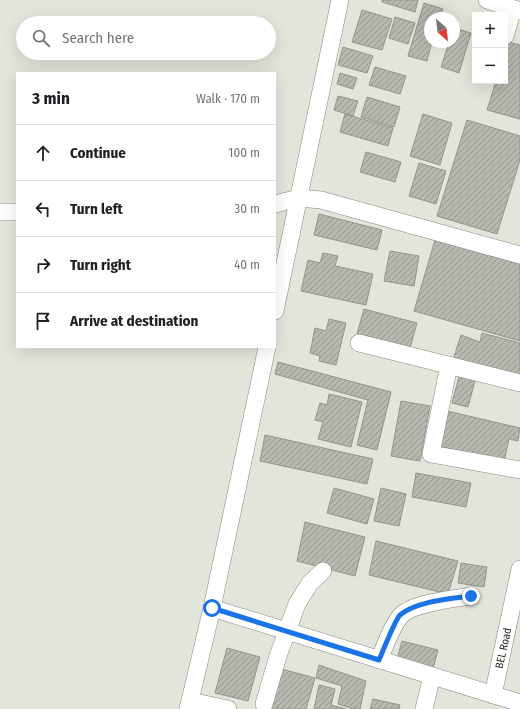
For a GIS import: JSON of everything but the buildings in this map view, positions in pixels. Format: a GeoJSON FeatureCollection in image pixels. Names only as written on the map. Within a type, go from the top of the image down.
{"type":"FeatureCollection","features":[{"type":"Feature","properties":{"kind":"street"},"geometry":{"type":"LineString","coordinates":[[276,306],[340,0]]}},
{"type":"Feature","properties":{"kind":"street"},"geometry":{"type":"LineString","coordinates":[[487,0],[517,10],[508,30]]}},
{"type":"Feature","properties":{"kind":"street"},"geometry":{"type":"LineString","coordinates":[[276,204],[299,198],[321,200],[520,255]]}},
{"type":"Feature","properties":{"kind":"street"},"geometry":{"type":"LineString","coordinates":[[0,212],[16,212]]}},
{"type":"Feature","properties":{"kind":"street"},"geometry":{"type":"LineString","coordinates":[[359,343],[520,383]]}},
{"type":"Feature","properties":{"kind":"street"},"geometry":{"type":"LineString","coordinates":[[228,709],[189,705],[212,608],[267,348]]}},
{"type":"Feature","properties":{"kind":"street"},"geometry":{"type":"LineString","coordinates":[[449,365],[431,454],[520,470]]}},
{"type":"Feature","properties":{"kind":"street","name":"BEL Road"},"geometry":{"type":"LineString","coordinates":[[497,696],[520,569]]}},
{"type":"Feature","properties":{"kind":"street"},"geometry":{"type":"LineString","coordinates":[[264,704],[278,656],[301,596],[310,583],[323,571]]}},
{"type":"Feature","properties":{"kind":"street"},"geometry":{"type":"LineString","coordinates":[[379,660],[399,616],[413,608],[440,601],[471,596]]}},
{"type":"Feature","properties":{"kind":"street"},"geometry":{"type":"LineString","coordinates":[[212,608],[520,703]]}},
{"type":"Feature","properties":{"kind":"street","name":"BEL Road"},"geometry":{"type":"LineString","coordinates":[[497,696],[520,612]]}},
{"type":"Feature","properties":{"kind":"street"},"geometry":{"type":"LineString","coordinates":[[424,709],[432,676]]}},
{"type":"Feature","properties":{"kind":"route"},"geometry":{"type":"LineString","coordinates":[[212,608],[379,660],[399,616],[413,608],[440,601],[471,596]]}}]}
